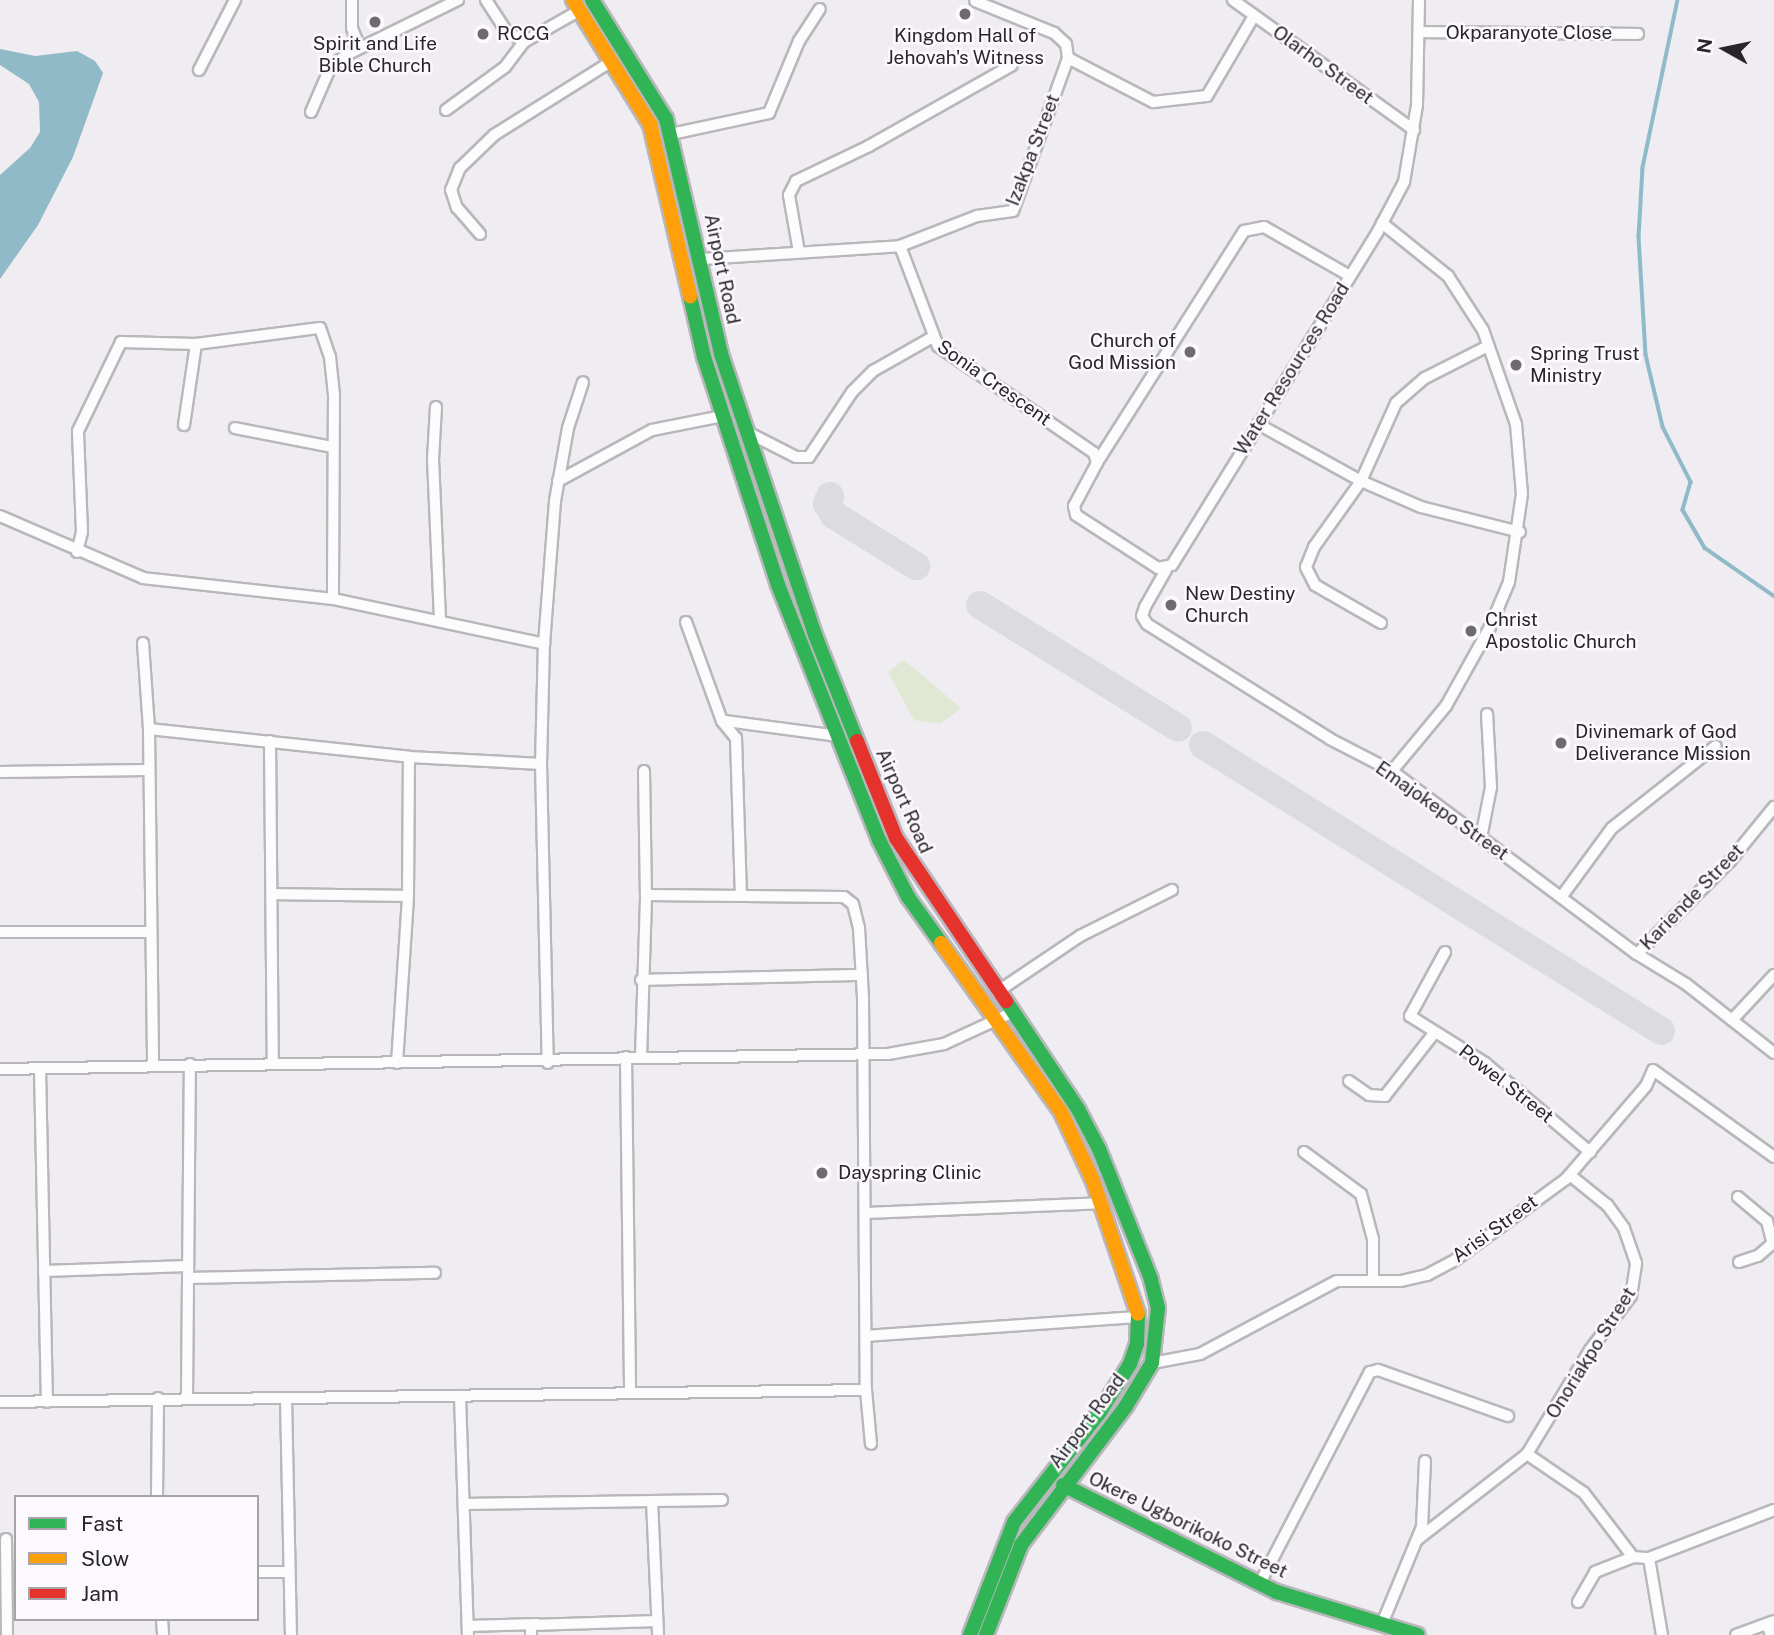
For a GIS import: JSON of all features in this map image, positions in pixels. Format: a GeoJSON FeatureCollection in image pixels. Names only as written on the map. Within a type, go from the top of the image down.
{"type":"FeatureCollection","features":[{"type":"Feature","properties":{"kind":"main road","name":"Airport Road"},"geometry":{"type":"LineString","coordinates":[[592,0],[658,103],[671,134],[722,354],[815,635],[896,838],[1010,1013],[1078,1109],[1109,1174],[1156,1298],[1158,1334],[1152,1363],[1126,1406],[1063,1485],[1021,1545],[986,1635]]}},
{"type":"Feature","properties":{"kind":"main road","name":"Airport Road"},"geometry":{"type":"LineString","coordinates":[[577,5],[645,114],[660,158],[704,357],[723,416],[801,641],[879,840],[908,897],[1061,1112],[1129,1274],[1139,1317],[1138,1344],[1130,1364],[1100,1412],[1014,1522],[970,1635]]}},
{"type":"Feature","properties":{"kind":"main road"},"geometry":{"type":"LineString","coordinates":[[801,641],[815,635]]}},
{"type":"Feature","properties":{"kind":"main road","name":"Okere Ugborikoko Street"},"geometry":{"type":"LineString","coordinates":[[1063,1485],[1260,1583],[1415,1635]]}},
{"type":"Feature","properties":{"kind":"street"},"geometry":{"type":"LineString","coordinates":[[199,70],[235,0]]}},
{"type":"Feature","properties":{"kind":"street"},"geometry":{"type":"LineString","coordinates":[[352,0],[352,28],[359,46]]}},
{"type":"Feature","properties":{"kind":"street"},"geometry":{"type":"LineString","coordinates":[[311,112],[330,68],[359,46],[458,0]]}},
{"type":"Feature","properties":{"kind":"street"},"geometry":{"type":"LineString","coordinates":[[486,0],[506,31],[524,42]]}},
{"type":"Feature","properties":{"kind":"street","name":"Olarho Street"},"geometry":{"type":"LineString","coordinates":[[1233,0],[1414,130]]}},
{"type":"Feature","properties":{"kind":"street","name":"Water Resources Road"},"geometry":{"type":"LineString","coordinates":[[1166,570],[1350,276],[1404,182],[1414,130],[1419,0]]}},
{"type":"Feature","properties":{"kind":"street"},"geometry":{"type":"LineString","coordinates":[[975,1],[1054,33],[1066,44],[1068,58],[1153,102],[1207,96],[1254,16]]}},
{"type":"Feature","properties":{"kind":"street"},"geometry":{"type":"LineString","coordinates":[[446,110],[505,67],[524,42],[577,5]]}},
{"type":"Feature","properties":{"kind":"street"},"geometry":{"type":"LineString","coordinates":[[671,134],[769,113],[799,41],[820,9]]}},
{"type":"Feature","properties":{"kind":"street","name":"Okparanyote Close"},"geometry":{"type":"LineString","coordinates":[[1419,32],[1638,34]]}},
{"type":"Feature","properties":{"kind":"street","name":"Izakpa Street"},"geometry":{"type":"LineString","coordinates":[[701,260],[900,246],[977,216],[1013,211],[1068,58]]}},
{"type":"Feature","properties":{"kind":"street"},"geometry":{"type":"LineString","coordinates":[[480,234],[457,208],[451,190],[460,168],[494,135],[612,61]]}},
{"type":"Feature","properties":{"kind":"street"},"geometry":{"type":"LineString","coordinates":[[799,252],[789,195],[796,180],[869,146],[1012,65]]}},
{"type":"Feature","properties":{"kind":"street"},"geometry":{"type":"LineString","coordinates":[[1382,223],[1448,276],[1489,346],[1516,425],[1522,494],[1520,532],[1509,582],[1472,663],[1446,706],[1392,771]]}},
{"type":"Feature","properties":{"kind":"street"},"geometry":{"type":"LineString","coordinates":[[1166,570],[1076,515],[1074,506],[1097,464],[1244,231],[1264,228],[1350,276]]}},
{"type":"Feature","properties":{"kind":"street","name":"Sonia Crescent"},"geometry":{"type":"LineString","coordinates":[[900,246],[932,338],[1094,453],[1097,464]]}},
{"type":"Feature","properties":{"kind":"street"},"geometry":{"type":"LineString","coordinates":[[77,552],[82,532],[78,431],[121,342],[196,344],[320,328],[334,395],[333,599]]}},
{"type":"Feature","properties":{"kind":"street"},"geometry":{"type":"LineString","coordinates":[[747,432],[796,457],[809,457],[852,392],[873,371],[932,338]]}},
{"type":"Feature","properties":{"kind":"street"},"geometry":{"type":"LineString","coordinates":[[184,425],[196,344]]}},
{"type":"Feature","properties":{"kind":"street"},"geometry":{"type":"LineString","coordinates":[[1381,624],[1315,585],[1306,567],[1314,547],[1361,481],[1396,403],[1425,378],[1489,346]]}},
{"type":"Feature","properties":{"kind":"street"},"geometry":{"type":"LineString","coordinates":[[548,1063],[541,764],[544,644],[558,481],[583,382]]}},
{"type":"Feature","properties":{"kind":"street"},"geometry":{"type":"LineString","coordinates":[[436,407],[433,459],[440,621]]}},
{"type":"Feature","properties":{"kind":"street"},"geometry":{"type":"LineString","coordinates":[[558,481],[652,430],[723,416]]}},
{"type":"Feature","properties":{"kind":"street"},"geometry":{"type":"LineString","coordinates":[[1258,424],[1361,481],[1421,507],[1520,532]]}},
{"type":"Feature","properties":{"kind":"street"},"geometry":{"type":"LineString","coordinates":[[235,428],[333,447]]}},
{"type":"Feature","properties":{"kind":"street"},"geometry":{"type":"LineString","coordinates":[[0,516],[77,552],[143,578],[333,599],[544,644]]}},
{"type":"Feature","properties":{"kind":"street","name":"Emajokepo Street"},"geometry":{"type":"LineString","coordinates":[[1166,570],[1145,607],[1142,617],[1147,624],[1330,739],[1392,771],[1774,1053]]}},
{"type":"Feature","properties":{"kind":"street"},"geometry":{"type":"LineString","coordinates":[[686,622],[722,721],[736,738],[741,896]]}},
{"type":"Feature","properties":{"kind":"street"},"geometry":{"type":"LineString","coordinates":[[143,643],[149,729],[146,770],[153,1064]]}},
{"type":"Feature","properties":{"kind":"street"},"geometry":{"type":"LineString","coordinates":[[1481,838],[1491,787],[1486,714]]}},
{"type":"Feature","properties":{"kind":"street"},"geometry":{"type":"LineString","coordinates":[[722,721],[839,736]]}},
{"type":"Feature","properties":{"kind":"street"},"geometry":{"type":"LineString","coordinates":[[149,729],[409,757],[541,764]]}},
{"type":"Feature","properties":{"kind":"street"},"geometry":{"type":"LineString","coordinates":[[270,741],[273,1063]]}},
{"type":"Feature","properties":{"kind":"street"},"geometry":{"type":"LineString","coordinates":[[1562,896],[1612,828],[1716,746]]}},
{"type":"Feature","properties":{"kind":"street"},"geometry":{"type":"LineString","coordinates":[[397,1063],[408,896],[409,757]]}},
{"type":"Feature","properties":{"kind":"street"},"geometry":{"type":"LineString","coordinates":[[0,772],[146,770]]}},
{"type":"Feature","properties":{"kind":"street"},"geometry":{"type":"LineString","coordinates":[[641,1057],[641,979],[646,895],[644,771]]}},
{"type":"Feature","properties":{"kind":"street","name":"Kariende Street"},"geometry":{"type":"LineString","coordinates":[[1637,954],[1730,861],[1774,807]]}},
{"type":"Feature","properties":{"kind":"street"},"geometry":{"type":"LineString","coordinates":[[997,992],[1080,936],[1172,890]]}},
{"type":"Feature","properties":{"kind":"street"},"geometry":{"type":"LineString","coordinates":[[272,894],[408,896]]}},
{"type":"Feature","properties":{"kind":"street"},"geometry":{"type":"LineString","coordinates":[[646,895],[844,897],[853,904],[859,928],[862,975],[866,1390],[871,1444]]}},
{"type":"Feature","properties":{"kind":"street"},"geometry":{"type":"LineString","coordinates":[[0,932],[149,932]]}},
{"type":"Feature","properties":{"kind":"street","name":"Powel Street"},"geometry":{"type":"LineString","coordinates":[[1445,952],[1409,1010],[1410,1016],[1485,1063],[1590,1152]]}},
{"type":"Feature","properties":{"kind":"street"},"geometry":{"type":"LineString","coordinates":[[641,979],[862,975]]}},
{"type":"Feature","properties":{"kind":"street"},"geometry":{"type":"LineString","coordinates":[[1732,1020],[1774,975]]}},
{"type":"Feature","properties":{"kind":"street"},"geometry":{"type":"LineString","coordinates":[[0,1069],[153,1064],[548,1063],[626,1057],[864,1055],[944,1044],[1010,1013]]}},
{"type":"Feature","properties":{"kind":"street"},"geometry":{"type":"LineString","coordinates":[[1349,1081],[1369,1095],[1385,1096],[1436,1032]]}},
{"type":"Feature","properties":{"kind":"street"},"geometry":{"type":"LineString","coordinates":[[626,1057],[630,1393]]}},
{"type":"Feature","properties":{"kind":"street"},"geometry":{"type":"LineString","coordinates":[[187,1397],[190,1064]]}},
{"type":"Feature","properties":{"kind":"street"},"geometry":{"type":"LineString","coordinates":[[40,1069],[47,1402]]}},
{"type":"Feature","properties":{"kind":"street","name":"Arisi Street"},"geometry":{"type":"LineString","coordinates":[[1152,1363],[1200,1354],[1337,1282],[1373,1279],[1401,1281],[1427,1275],[1570,1175],[1646,1086],[1653,1070],[1774,1157]]}},
{"type":"Feature","properties":{"kind":"street"},"geometry":{"type":"LineString","coordinates":[[1304,1152],[1361,1194],[1373,1239],[1373,1279]]}},
{"type":"Feature","properties":{"kind":"street","name":"Onoriakpo Street"},"geometry":{"type":"LineString","coordinates":[[1418,1539],[1527,1454],[1635,1285],[1636,1263],[1625,1228],[1607,1205],[1570,1175]]}},
{"type":"Feature","properties":{"kind":"street"},"geometry":{"type":"LineString","coordinates":[[1738,1198],[1767,1221],[1773,1241],[1758,1256],[1739,1262]]}},
{"type":"Feature","properties":{"kind":"street"},"geometry":{"type":"LineString","coordinates":[[865,1213],[1101,1203]]}},
{"type":"Feature","properties":{"kind":"street"},"geometry":{"type":"LineString","coordinates":[[44,1271],[188,1266]]}},
{"type":"Feature","properties":{"kind":"street"},"geometry":{"type":"LineString","coordinates":[[188,1278],[435,1273]]}},
{"type":"Feature","properties":{"kind":"street"},"geometry":{"type":"LineString","coordinates":[[866,1336],[1139,1317]]}},
{"type":"Feature","properties":{"kind":"street"},"geometry":{"type":"LineString","coordinates":[[1260,1583],[1370,1372],[1378,1370],[1508,1416]]}},
{"type":"Feature","properties":{"kind":"street"},"geometry":{"type":"LineString","coordinates":[[0,1402],[187,1397],[866,1390]]}},
{"type":"Feature","properties":{"kind":"street"},"geometry":{"type":"LineString","coordinates":[[460,1396],[468,1630],[544,1624]]}},
{"type":"Feature","properties":{"kind":"street"},"geometry":{"type":"LineString","coordinates":[[157,1495],[158,1398]]}},
{"type":"Feature","properties":{"kind":"street"},"geometry":{"type":"LineString","coordinates":[[286,1398],[291,1635]]}},
{"type":"Feature","properties":{"kind":"street"},"geometry":{"type":"LineString","coordinates":[[1527,1454],[1584,1493],[1633,1557]]}},
{"type":"Feature","properties":{"kind":"street"},"geometry":{"type":"LineString","coordinates":[[1382,1624],[1418,1539],[1425,1461]]}},
{"type":"Feature","properties":{"kind":"street"},"geometry":{"type":"LineString","coordinates":[[464,1504],[722,1500]]}},
{"type":"Feature","properties":{"kind":"street"},"geometry":{"type":"LineString","coordinates":[[652,1501],[658,1635]]}},
{"type":"Feature","properties":{"kind":"street"},"geometry":{"type":"LineString","coordinates":[[1578,1602],[1595,1572],[1633,1557],[1649,1558],[1774,1510]]}},
{"type":"Feature","properties":{"kind":"street"},"geometry":{"type":"LineString","coordinates":[[7,1539],[7,1635]]}},
{"type":"Feature","properties":{"kind":"street"},"geometry":{"type":"LineString","coordinates":[[1649,1558],[1662,1635]]}},
{"type":"Feature","properties":{"kind":"street"},"geometry":{"type":"LineString","coordinates":[[259,1572],[289,1572]]}},
{"type":"Feature","properties":{"kind":"street"},"geometry":{"type":"LineString","coordinates":[[531,1635],[530,1625],[657,1621]]}},
{"type":"Feature","properties":{"kind":"street"},"geometry":{"type":"LineString","coordinates":[[1736,1635],[1771,1623],[1771,1635]]}},
{"type":"Feature","properties":{"kind":"green space"},"geometry":{"type":"Polygon","coordinates":[[[904,660],[961,708],[940,724],[914,720],[888,672],[904,660]]]}},
{"type":"Feature","properties":{"kind":"water"},"geometry":{"type":"Polygon","coordinates":[[[0,49],[35,56],[77,51],[95,61],[103,73],[73,157],[38,225],[0,279],[0,175],[30,148],[40,132],[39,102],[29,84],[0,65],[0,49]]]}},
{"type":"Feature","properties":{"kind":"waterway"},"geometry":{"type":"LineString","coordinates":[[1678,0],[1643,168],[1639,237],[1646,355],[1663,427],[1691,482],[1683,510],[1705,548],[1774,596]]}},
{"type":"Feature","properties":{"kind":"taxiway"},"geometry":{"type":"LineString","coordinates":[[830,496],[827,503],[834,515],[916,566]]}},
{"type":"Feature","properties":{"kind":"taxiway"},"geometry":{"type":"LineString","coordinates":[[980,605],[1178,728]]}},
{"type":"Feature","properties":{"kind":"taxiway"},"geometry":{"type":"LineString","coordinates":[[1203,745],[1661,1031]]}},
{"type":"Feature","properties":{"kind":"traffic: fast"},"geometry":{"type":"LineString","coordinates":[[592,0],[666,119],[721,354],[815,635],[857,741]]}},
{"type":"Feature","properties":{"kind":"traffic: fast"},"geometry":{"type":"LineString","coordinates":[[690,296],[704,357],[778,585],[879,840],[908,897],[941,943]]}},
{"type":"Feature","properties":{"kind":"traffic: fast"},"geometry":{"type":"LineString","coordinates":[[986,1635],[1021,1545],[1126,1406],[1152,1363],[1158,1308],[1151,1279],[1099,1149],[1078,1109],[1006,1001]]}},
{"type":"Feature","properties":{"kind":"traffic: fast"},"geometry":{"type":"LineString","coordinates":[[970,1635],[1014,1522],[1100,1412],[1130,1364],[1137,1344],[1138,1314]]}},
{"type":"Feature","properties":{"kind":"traffic: fast"},"geometry":{"type":"LineString","coordinates":[[1063,1485],[1277,1592],[1418,1635]]}},
{"type":"Feature","properties":{"kind":"traffic: slow"},"geometry":{"type":"LineString","coordinates":[[573,0],[650,124],[690,296]]}},
{"type":"Feature","properties":{"kind":"traffic: slow"},"geometry":{"type":"LineString","coordinates":[[941,943],[1061,1112],[1093,1181],[1138,1314]]}},
{"type":"Feature","properties":{"kind":"traffic: jam"},"geometry":{"type":"LineString","coordinates":[[857,741],[896,838],[1006,1001]]}},
{"type":"Feature","properties":{"kind":"place","name":"Kingdom Hall of Jehovah's Witness"},"geometry":{"type":"Point","coordinates":[965,14]}},
{"type":"Feature","properties":{"kind":"place","name":"Spirit and Life Bible Church"},"geometry":{"type":"Point","coordinates":[375,22]}},
{"type":"Feature","properties":{"kind":"place","name":"RCCG"},"geometry":{"type":"Point","coordinates":[483,34]}},
{"type":"Feature","properties":{"kind":"place","name":"Church of God Mission"},"geometry":{"type":"Point","coordinates":[1190,352]}},
{"type":"Feature","properties":{"kind":"place","name":"Spring Trust Ministry"},"geometry":{"type":"Point","coordinates":[1516,365]}},
{"type":"Feature","properties":{"kind":"place","name":"New Destiny Church"},"geometry":{"type":"Point","coordinates":[1171,605]}},
{"type":"Feature","properties":{"kind":"place","name":"Christ Apostolic Church"},"geometry":{"type":"Point","coordinates":[1471,631]}},
{"type":"Feature","properties":{"kind":"place","name":"Divinemark of God Deliverance Mission"},"geometry":{"type":"Point","coordinates":[1561,743]}},
{"type":"Feature","properties":{"kind":"place","name":"Dayspring Clinic"},"geometry":{"type":"Point","coordinates":[822,1173]}}]}
